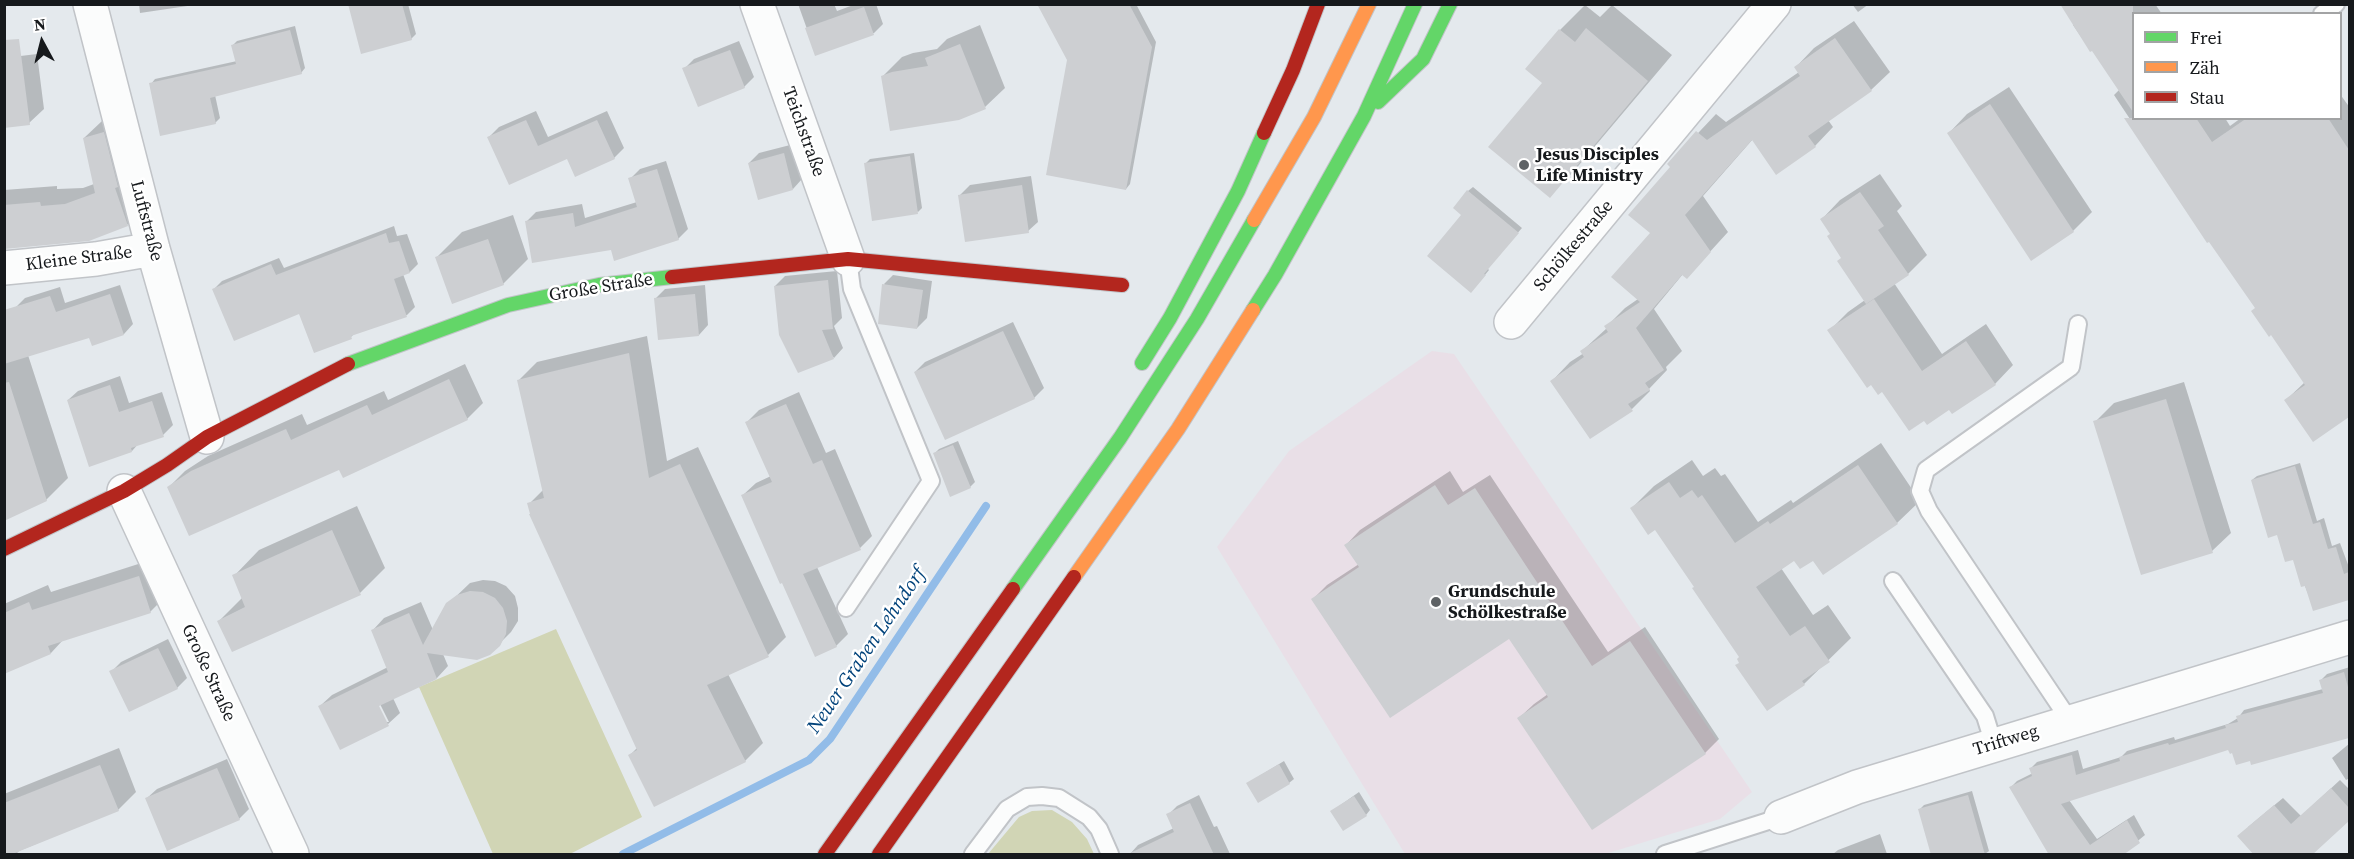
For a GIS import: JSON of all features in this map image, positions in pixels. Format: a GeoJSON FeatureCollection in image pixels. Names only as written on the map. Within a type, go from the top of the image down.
{"type":"FeatureCollection","features":[{"type":"Feature","properties":{"kind":"main road"},"geometry":{"type":"LineString","coordinates":[[1136,373],[1170,318],[1238,191],[1293,70],[1318,4]]}},
{"type":"Feature","properties":{"kind":"main road"},"geometry":{"type":"LineString","coordinates":[[825,855],[1120,438],[1197,319],[1314,117],[1369,4]]}},
{"type":"Feature","properties":{"kind":"main road"},"geometry":{"type":"LineString","coordinates":[[879,855],[1178,429],[1275,275],[1364,116],[1415,4]]}},
{"type":"Feature","properties":{"kind":"main road"},"geometry":{"type":"LineString","coordinates":[[1364,116],[1423,59],[1450,4]]}},
{"type":"Feature","properties":{"kind":"main road","name":"Große Straße"},"geometry":{"type":"LineString","coordinates":[[4,549],[124,491],[168,465],[207,437],[345,365],[508,305],[599,285],[849,259],[1122,285]]}},
{"type":"Feature","properties":{"kind":"main road"},"geometry":{"type":"LineString","coordinates":[[1120,438],[1124,403]]}},
{"type":"Feature","properties":{"kind":"street","name":"Luftstraße"},"geometry":{"type":"LineString","coordinates":[[90,4],[153,249],[207,437]]}},
{"type":"Feature","properties":{"kind":"street","name":"Teichstraße"},"geometry":{"type":"LineString","coordinates":[[757,4],[849,259]]}},
{"type":"Feature","properties":{"kind":"street","name":"Schölkestraße"},"geometry":{"type":"LineString","coordinates":[[1511,322],[1774,4]]}},
{"type":"Feature","properties":{"kind":"street","name":"Kleine Straße"},"geometry":{"type":"LineString","coordinates":[[4,268],[96,259],[153,249]]}},
{"type":"Feature","properties":{"kind":"street","name":"Große Straße"},"geometry":{"type":"LineString","coordinates":[[124,491],[292,855]]}},
{"type":"Feature","properties":{"kind":"street","name":"Triftweg"},"geometry":{"type":"LineString","coordinates":[[1781,818],[1857,787],[2349,637]]}},
{"type":"Feature","properties":{"kind":"lane"},"geometry":{"type":"LineString","coordinates":[[846,608],[931,481],[852,290],[849,259]]}},
{"type":"Feature","properties":{"kind":"lane"},"geometry":{"type":"LineString","coordinates":[[2070,721],[1929,510],[1920,491],[1926,470],[2071,367],[2078,324]]}},
{"type":"Feature","properties":{"kind":"lane"},"geometry":{"type":"LineString","coordinates":[[1893,581],[1985,716],[1994,745]]}},
{"type":"Feature","properties":{"kind":"lane"},"geometry":{"type":"LineString","coordinates":[[973,855],[1007,809],[1027,797],[1042,796],[1059,798],[1089,817],[1099,829],[1110,855]]}},
{"type":"Feature","properties":{"kind":"lane","name":"Triftweg"},"geometry":{"type":"LineString","coordinates":[[1665,855],[1781,818]]}},
{"type":"Feature","properties":{"kind":"shaded area","name":"Grundschule Schölkestraße"},"geometry":{"type":"Polygon","coordinates":[[[1432,351],[1454,354],[1752,792],[1720,819],[1605,854],[1405,854],[1217,547],[1289,451],[1432,351]]]}},
{"type":"Feature","properties":{"kind":"green space"},"geometry":{"type":"Polygon","coordinates":[[[556,629],[642,817],[570,854],[493,854],[419,687],[556,629]]]}},
{"type":"Feature","properties":{"kind":"green space"},"geometry":{"type":"Polygon","coordinates":[[[1052,810],[1072,822],[1087,839],[1094,854],[988,854],[1019,817],[1032,811],[1052,810]]]}},
{"type":"Feature","properties":{"kind":"building"},"geometry":{"type":"Polygon","coordinates":[[[348,4],[402,4],[412,40],[361,54],[348,4]]]}},
{"type":"Feature","properties":{"kind":"building"},"geometry":{"type":"Polygon","coordinates":[[[1037,4],[1129,4],[1152,47],[1126,190],[1046,175],[1067,60],[1037,4]]]}},
{"type":"Feature","properties":{"kind":"building"},"geometry":{"type":"Polygon","coordinates":[[[2060,4],[2133,4],[2132,111],[2092,51],[2090,52],[2060,4]]]}},
{"type":"Feature","properties":{"kind":"building"},"geometry":{"type":"Polygon","coordinates":[[[864,7],[874,35],[815,56],[805,28],[864,7]]]}},
{"type":"Feature","properties":{"kind":"building"},"geometry":{"type":"Polygon","coordinates":[[[1586,28],[1648,81],[1550,198],[1488,147],[1542,83],[1525,69],[1559,29],[1575,42],[1586,28]]]}},
{"type":"Feature","properties":{"kind":"building"},"geometry":{"type":"Polygon","coordinates":[[[290,30],[302,74],[210,98],[216,124],[160,136],[149,83],[236,64],[231,45],[290,30]]]}},
{"type":"Feature","properties":{"kind":"building"},"geometry":{"type":"Polygon","coordinates":[[[1835,38],[1872,91],[1808,136],[1816,147],[1776,175],[1752,140],[1685,215],[1711,252],[1687,279],[1682,275],[1636,328],[1664,370],[1645,383],[1650,390],[1628,404],[1633,411],[1590,439],[1550,381],[1584,357],[1580,351],[1608,332],[1604,326],[1640,302],[1611,277],[1650,233],[1628,215],[1670,167],[1667,164],[1696,131],[1707,140],[1800,76],[1794,67],[1835,38]]]}},
{"type":"Feature","properties":{"kind":"building"},"geometry":{"type":"Polygon","coordinates":[[[19,39],[30,125],[4,128],[4,40],[19,39]]]}},
{"type":"Feature","properties":{"kind":"building"},"geometry":{"type":"Polygon","coordinates":[[[960,44],[986,109],[959,120],[890,131],[881,76],[928,66],[925,58],[960,44]]]}},
{"type":"Feature","properties":{"kind":"building"},"geometry":{"type":"Polygon","coordinates":[[[730,50],[745,88],[698,107],[682,68],[730,50]]]}},
{"type":"Feature","properties":{"kind":"building"},"geometry":{"type":"Polygon","coordinates":[[[1990,104],[2074,232],[2031,261],[1947,133],[1990,104]]]}},
{"type":"Feature","properties":{"kind":"building"},"geometry":{"type":"Polygon","coordinates":[[[2124,118],[2197,120],[2212,142],[2244,120],[2329,120],[2349,150],[2349,417],[2313,442],[2284,400],[2305,385],[2271,335],[2269,337],[2251,311],[2255,308],[2209,242],[2207,243],[2124,118]]]}},
{"type":"Feature","properties":{"kind":"building"},"geometry":{"type":"Polygon","coordinates":[[[526,120],[538,146],[597,120],[615,159],[575,177],[567,159],[509,185],[487,137],[526,120]]]}},
{"type":"Feature","properties":{"kind":"building"},"geometry":{"type":"Polygon","coordinates":[[[104,132],[118,187],[115,188],[128,226],[89,241],[4,249],[4,205],[40,202],[41,206],[65,204],[95,193],[83,138],[104,132]]]}},
{"type":"Feature","properties":{"kind":"building"},"geometry":{"type":"Polygon","coordinates":[[[784,153],[793,190],[758,200],[748,163],[784,153]]]}},
{"type":"Feature","properties":{"kind":"building"},"geometry":{"type":"Polygon","coordinates":[[[910,156],[918,214],[872,221],[864,163],[910,156]]]}},
{"type":"Feature","properties":{"kind":"building"},"geometry":{"type":"Polygon","coordinates":[[[657,169],[679,240],[614,261],[611,250],[532,263],[525,221],[573,213],[575,227],[637,207],[628,178],[657,169]]]}},
{"type":"Feature","properties":{"kind":"building"},"geometry":{"type":"Polygon","coordinates":[[[1022,185],[1029,233],[965,242],[958,195],[1022,185]]]}},
{"type":"Feature","properties":{"kind":"building"},"geometry":{"type":"Polygon","coordinates":[[[1467,190],[1519,233],[1471,293],[1427,256],[1461,215],[1453,208],[1467,190]]]}},
{"type":"Feature","properties":{"kind":"building"},"geometry":{"type":"Polygon","coordinates":[[[1860,192],[1884,226],[1878,230],[1909,275],[1866,304],[1837,261],[1841,258],[1827,236],[1830,234],[1820,219],[1860,192]]]}},
{"type":"Feature","properties":{"kind":"building"},"geometry":{"type":"Polygon","coordinates":[[[386,233],[389,243],[399,241],[410,273],[394,279],[407,317],[351,336],[352,339],[314,353],[299,314],[234,341],[212,289],[271,264],[276,275],[386,233]]]}},
{"type":"Feature","properties":{"kind":"building"},"geometry":{"type":"Polygon","coordinates":[[[488,239],[504,285],[452,304],[435,257],[488,239]]]}},
{"type":"Feature","properties":{"kind":"building"},"geometry":{"type":"Polygon","coordinates":[[[828,280],[833,329],[822,330],[834,359],[798,373],[779,335],[774,286],[828,280]]]}},
{"type":"Feature","properties":{"kind":"building"},"geometry":{"type":"Polygon","coordinates":[[[882,284],[923,290],[917,329],[878,324],[882,284]]]}},
{"type":"Feature","properties":{"kind":"building"},"geometry":{"type":"Polygon","coordinates":[[[110,294],[124,335],[92,346],[89,338],[4,364],[4,310],[50,296],[56,312],[110,294]]]}},
{"type":"Feature","properties":{"kind":"building"},"geometry":{"type":"Polygon","coordinates":[[[695,294],[699,336],[658,340],[654,298],[695,294]]]}},
{"type":"Feature","properties":{"kind":"building"},"geometry":{"type":"Polygon","coordinates":[[[1874,299],[1922,371],[1966,341],[1996,385],[1952,414],[1949,410],[1927,425],[1924,421],[1909,431],[1882,392],[1878,395],[1871,385],[1867,388],[1827,330],[1874,299]]]}},
{"type":"Feature","properties":{"kind":"building"},"geometry":{"type":"Polygon","coordinates":[[[1003,331],[1035,399],[945,440],[914,372],[1003,331]]]}},
{"type":"Feature","properties":{"kind":"building"},"geometry":{"type":"Polygon","coordinates":[[[629,353],[649,478],[680,464],[769,657],[707,685],[746,762],[654,807],[628,755],[637,750],[529,514],[527,503],[544,498],[517,380],[629,353]]]}},
{"type":"Feature","properties":{"kind":"building"},"geometry":{"type":"Polygon","coordinates":[[[449,379],[468,420],[343,478],[339,470],[189,536],[167,487],[191,471],[286,429],[291,440],[367,405],[372,415],[449,379]]]}},
{"type":"Feature","properties":{"kind":"building"},"geometry":{"type":"Polygon","coordinates":[[[9,382],[47,501],[4,521],[4,383],[9,382]]]}},
{"type":"Feature","properties":{"kind":"building"},"geometry":{"type":"Polygon","coordinates":[[[110,385],[119,412],[152,401],[164,437],[131,448],[132,452],[89,467],[67,400],[110,385]]]}},
{"type":"Feature","properties":{"kind":"building"},"geometry":{"type":"Polygon","coordinates":[[[2166,399],[2213,553],[2141,575],[2093,421],[2166,399]]]}},
{"type":"Feature","properties":{"kind":"building"},"geometry":{"type":"Polygon","coordinates":[[[786,404],[813,464],[822,460],[861,550],[803,574],[837,647],[815,657],[741,495],[772,482],[745,422],[786,404]]]}},
{"type":"Feature","properties":{"kind":"building"},"geometry":{"type":"Polygon","coordinates":[[[953,445],[971,488],[950,497],[933,453],[953,445]]]}},
{"type":"Feature","properties":{"kind":"building"},"geometry":{"type":"Polygon","coordinates":[[[1858,465],[1898,524],[1823,575],[1813,561],[1800,569],[1794,561],[1756,587],[1790,636],[1805,626],[1830,662],[1802,681],[1805,685],[1767,711],[1735,665],[1739,663],[1737,659],[1739,657],[1692,588],[1694,587],[1655,530],[1648,535],[1630,508],[1669,482],[1680,498],[1692,490],[1698,498],[1702,495],[1735,543],[1768,521],[1770,524],[1858,465]]]}},
{"type":"Feature","properties":{"kind":"building"},"geometry":{"type":"Polygon","coordinates":[[[2295,466],[2313,524],[2320,522],[2328,549],[2336,547],[2344,574],[2349,572],[2349,600],[2313,611],[2305,586],[2301,587],[2293,560],[2285,562],[2277,535],[2268,538],[2251,480],[2295,466]]]}},
{"type":"Feature","properties":{"kind":"building"},"geometry":{"type":"Polygon","coordinates":[[[1435,485],[1448,505],[1475,488],[1592,666],[1630,641],[1706,754],[1592,830],[1517,718],[1548,697],[1509,639],[1390,718],[1311,599],[1359,567],[1344,545],[1435,485]]]}},
{"type":"Feature","properties":{"kind":"building"},"geometry":{"type":"Polygon","coordinates":[[[332,530],[361,595],[232,652],[217,621],[245,607],[232,575],[332,530]]]}},
{"type":"Feature","properties":{"kind":"building"},"geometry":{"type":"Polygon","coordinates":[[[139,576],[151,613],[48,646],[51,654],[4,674],[4,613],[29,602],[32,610],[139,576]]]}},
{"type":"Feature","properties":{"kind":"building"},"geometry":{"type":"Polygon","coordinates":[[[470,591],[483,592],[495,598],[503,608],[507,621],[506,634],[500,646],[490,655],[477,660],[427,653],[437,679],[379,706],[389,726],[340,750],[318,706],[388,672],[371,630],[409,613],[423,645],[446,603],[457,595],[470,591]]]}},
{"type":"Feature","properties":{"kind":"building"},"geometry":{"type":"Polygon","coordinates":[[[158,648],[178,689],[129,712],[109,671],[158,648]]]}},
{"type":"Feature","properties":{"kind":"building"},"geometry":{"type":"Polygon","coordinates":[[[2344,672],[2349,691],[2349,738],[2251,765],[2250,761],[2236,765],[2232,753],[2230,754],[2228,750],[2061,804],[2090,845],[2127,820],[2140,843],[2123,855],[2049,855],[2009,787],[2032,776],[2029,768],[2072,755],[2076,775],[2120,761],[2119,757],[2226,728],[2225,725],[2238,722],[2236,716],[2323,693],[2319,680],[2344,672]]]}},
{"type":"Feature","properties":{"kind":"building"},"geometry":{"type":"Polygon","coordinates":[[[1279,764],[1290,784],[1258,803],[1246,783],[1279,764]]]}},
{"type":"Feature","properties":{"kind":"building"},"geometry":{"type":"Polygon","coordinates":[[[100,765],[119,811],[10,855],[4,855],[4,803],[100,765]]]}},
{"type":"Feature","properties":{"kind":"building"},"geometry":{"type":"Polygon","coordinates":[[[217,768],[240,820],[167,851],[145,798],[217,768]]]}},
{"type":"Feature","properties":{"kind":"building"},"geometry":{"type":"Polygon","coordinates":[[[2331,788],[2349,808],[2349,821],[2312,855],[2254,855],[2237,836],[2274,805],[2291,824],[2331,788]]]}},
{"type":"Feature","properties":{"kind":"building"},"geometry":{"type":"Polygon","coordinates":[[[1968,795],[1985,855],[1931,855],[1918,809],[1968,795]]]}},
{"type":"Feature","properties":{"kind":"building"},"geometry":{"type":"Polygon","coordinates":[[[1354,796],[1367,816],[1343,831],[1330,811],[1354,796]]]}},
{"type":"Feature","properties":{"kind":"building"},"geometry":{"type":"Polygon","coordinates":[[[1190,803],[1214,855],[1126,855],[1174,832],[1166,814],[1190,803]]]}},
{"type":"Feature","properties":{"kind":"waterway","name":"Neuer Graben Lehndorf"},"geometry":{"type":"LineString","coordinates":[[623,854],[809,760],[830,739],[986,506]]}},
{"type":"Feature","properties":{"kind":"traffic: fast"},"geometry":{"type":"LineString","coordinates":[[1253,310],[1364,116],[1415,4]]}},
{"type":"Feature","properties":{"kind":"traffic: fast"},"geometry":{"type":"LineString","coordinates":[[1378,102],[1423,59],[1450,4]]}},
{"type":"Feature","properties":{"kind":"traffic: fast"},"geometry":{"type":"LineString","coordinates":[[1142,363],[1170,318],[1238,191],[1264,133]]}},
{"type":"Feature","properties":{"kind":"traffic: fast"},"geometry":{"type":"LineString","coordinates":[[1013,589],[1120,438],[1197,319],[1254,220]]}},
{"type":"Feature","properties":{"kind":"traffic: fast"},"geometry":{"type":"LineString","coordinates":[[348,364],[508,305],[599,285],[672,277]]}},
{"type":"Feature","properties":{"kind":"traffic: slow"},"geometry":{"type":"LineString","coordinates":[[1254,220],[1314,117],[1369,4]]}},
{"type":"Feature","properties":{"kind":"traffic: slow"},"geometry":{"type":"LineString","coordinates":[[1074,577],[1178,429],[1253,310]]}},
{"type":"Feature","properties":{"kind":"traffic: jam"},"geometry":{"type":"LineString","coordinates":[[1264,133],[1293,70],[1318,4]]}},
{"type":"Feature","properties":{"kind":"traffic: jam"},"geometry":{"type":"LineString","coordinates":[[672,277],[848,259],[1122,285]]}},
{"type":"Feature","properties":{"kind":"traffic: jam"},"geometry":{"type":"LineString","coordinates":[[4,549],[124,491],[207,437],[348,364]]}},
{"type":"Feature","properties":{"kind":"traffic: jam"},"geometry":{"type":"LineString","coordinates":[[879,854],[1074,577]]}},
{"type":"Feature","properties":{"kind":"traffic: jam"},"geometry":{"type":"LineString","coordinates":[[825,854],[1013,589]]}},
{"type":"Feature","properties":{"kind":"place","name":"Jesus Disciples Life Ministry"},"geometry":{"type":"Point","coordinates":[1524,165]}},
{"type":"Feature","properties":{"kind":"place","name":"Grundschule Schölkestraße"},"geometry":{"type":"Point","coordinates":[1436,602]}}]}
